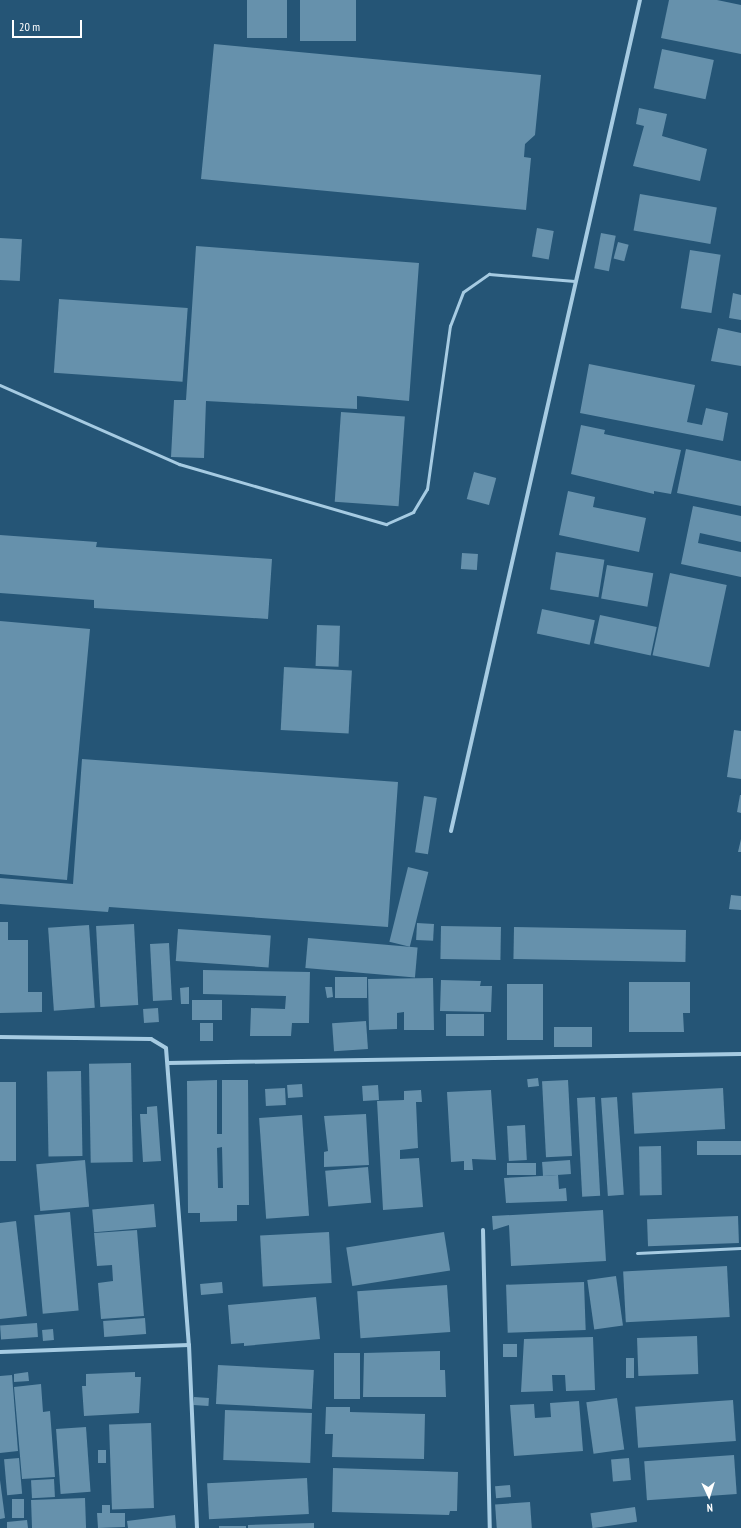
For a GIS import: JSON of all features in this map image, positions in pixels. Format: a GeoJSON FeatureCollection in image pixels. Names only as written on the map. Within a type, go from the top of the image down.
{"type":"FeatureCollection","features":[{"type":"Feature","properties":{"kind":"street"},"geometry":{"type":"LineString","coordinates":[[451,831],[640,0]]}},
{"type":"Feature","properties":{"kind":"street"},"geometry":{"type":"LineString","coordinates":[[0,1037],[151,1039],[166,1048],[189,1345],[197,1528]]}},
{"type":"Feature","properties":{"kind":"street"},"geometry":{"type":"LineString","coordinates":[[168,1063],[741,1054]]}},
{"type":"Feature","properties":{"kind":"street"},"geometry":{"type":"LineString","coordinates":[[484,1230],[490,1528]]}},
{"type":"Feature","properties":{"kind":"street"},"geometry":{"type":"LineString","coordinates":[[0,1352],[189,1345]]}},
{"type":"Feature","properties":{"kind":"lane"},"geometry":{"type":"LineString","coordinates":[[0,385],[179,464],[386,524],[413,512],[427,489],[450,326],[463,292],[489,274],[575,281]]}},
{"type":"Feature","properties":{"kind":"lane"},"geometry":{"type":"LineString","coordinates":[[637,1253],[741,1248]]}},
{"type":"Feature","properties":{"kind":"building"},"geometry":{"type":"Polygon","coordinates":[[[247,0],[287,0],[287,38],[247,38],[247,0]]]}},
{"type":"Feature","properties":{"kind":"building"},"geometry":{"type":"Polygon","coordinates":[[[300,0],[356,0],[356,41],[300,41],[300,0]]]}},
{"type":"Feature","properties":{"kind":"building"},"geometry":{"type":"Polygon","coordinates":[[[669,0],[717,0],[741,5],[741,54],[661,38],[669,0]]]}},
{"type":"Feature","properties":{"kind":"building"},"geometry":{"type":"Polygon","coordinates":[[[214,44],[541,75],[535,135],[525,144],[524,157],[531,158],[526,210],[201,179],[214,44]]]}},
{"type":"Feature","properties":{"kind":"building"},"geometry":{"type":"Polygon","coordinates":[[[662,49],[714,60],[706,99],[654,88],[662,49]]]}},
{"type":"Feature","properties":{"kind":"building"},"geometry":{"type":"Polygon","coordinates":[[[639,108],[667,114],[662,136],[707,149],[700,181],[633,166],[644,126],[636,124],[639,108]]]}},
{"type":"Feature","properties":{"kind":"building"},"geometry":{"type":"Polygon","coordinates":[[[640,194],[717,208],[710,244],[634,230],[640,194]]]}},
{"type":"Feature","properties":{"kind":"building"},"geometry":{"type":"Polygon","coordinates":[[[537,228],[554,231],[549,260],[532,257],[537,228]]]}},
{"type":"Feature","properties":{"kind":"building"},"geometry":{"type":"Polygon","coordinates":[[[601,233],[616,236],[609,271],[594,268],[601,233]]]}},
{"type":"Feature","properties":{"kind":"building"},"geometry":{"type":"Polygon","coordinates":[[[0,238],[22,239],[20,281],[0,280],[0,238]]]}},
{"type":"Feature","properties":{"kind":"building"},"geometry":{"type":"Polygon","coordinates":[[[618,242],[629,245],[624,261],[614,258],[618,242]]]}},
{"type":"Feature","properties":{"kind":"building"},"geometry":{"type":"Polygon","coordinates":[[[196,246],[419,263],[409,401],[357,396],[357,409],[206,401],[204,458],[171,457],[174,400],[186,400],[196,246]]]}},
{"type":"Feature","properties":{"kind":"building"},"geometry":{"type":"Polygon","coordinates":[[[690,250],[721,255],[711,313],[681,308],[690,250]]]}},
{"type":"Feature","properties":{"kind":"building"},"geometry":{"type":"Polygon","coordinates":[[[733,293],[741,295],[741,320],[729,318],[733,293]]]}},
{"type":"Feature","properties":{"kind":"building"},"geometry":{"type":"Polygon","coordinates":[[[59,299],[188,308],[183,382],[54,373],[59,299]]]}},
{"type":"Feature","properties":{"kind":"building"},"geometry":{"type":"Polygon","coordinates":[[[718,328],[741,333],[741,366],[711,361],[718,328]]]}},
{"type":"Feature","properties":{"kind":"building"},"geometry":{"type":"Polygon","coordinates":[[[589,364],[695,385],[687,422],[702,425],[706,408],[728,413],[723,441],[580,413],[589,364]]]}},
{"type":"Feature","properties":{"kind":"building"},"geometry":{"type":"Polygon","coordinates":[[[341,412],[405,416],[399,506],[335,502],[341,412]]]}},
{"type":"Feature","properties":{"kind":"building"},"geometry":{"type":"Polygon","coordinates":[[[581,425],[605,430],[604,434],[681,450],[671,494],[654,491],[654,494],[571,474],[581,425]]]}},
{"type":"Feature","properties":{"kind":"building"},"geometry":{"type":"Polygon","coordinates":[[[686,449],[741,461],[741,506],[677,493],[686,449]]]}},
{"type":"Feature","properties":{"kind":"building"},"geometry":{"type":"Polygon","coordinates":[[[474,472],[496,478],[489,505],[467,499],[474,472]]]}},
{"type":"Feature","properties":{"kind":"building"},"geometry":{"type":"Polygon","coordinates":[[[568,491],[595,497],[593,507],[646,518],[639,552],[559,535],[568,491]]]}},
{"type":"Feature","properties":{"kind":"building"},"geometry":{"type":"Polygon","coordinates":[[[693,506],[741,516],[741,542],[700,533],[698,543],[741,552],[741,577],[681,564],[693,506]]]}},
{"type":"Feature","properties":{"kind":"building"},"geometry":{"type":"Polygon","coordinates":[[[0,535],[97,542],[96,547],[272,559],[268,619],[94,608],[94,600],[0,593],[0,535]]]}},
{"type":"Feature","properties":{"kind":"building"},"geometry":{"type":"Polygon","coordinates":[[[556,552],[604,560],[598,597],[550,590],[556,552]]]}},
{"type":"Feature","properties":{"kind":"building"},"geometry":{"type":"Polygon","coordinates":[[[462,553],[478,554],[477,570],[461,569],[462,553]]]}},
{"type":"Feature","properties":{"kind":"building"},"geometry":{"type":"Polygon","coordinates":[[[607,565],[653,573],[647,607],[601,598],[607,565]]]}},
{"type":"Feature","properties":{"kind":"building"},"geometry":{"type":"Polygon","coordinates":[[[670,573],[727,585],[709,667],[653,655],[670,573]]]}},
{"type":"Feature","properties":{"kind":"building"},"geometry":{"type":"Polygon","coordinates":[[[542,609],[595,620],[590,645],[537,633],[542,609]]]}},
{"type":"Feature","properties":{"kind":"building"},"geometry":{"type":"Polygon","coordinates":[[[600,615],[657,627],[651,655],[594,643],[600,615]]]}},
{"type":"Feature","properties":{"kind":"building"},"geometry":{"type":"Polygon","coordinates":[[[0,621],[90,629],[67,880],[0,874],[0,621]]]}},
{"type":"Feature","properties":{"kind":"building"},"geometry":{"type":"Polygon","coordinates":[[[317,625],[340,626],[339,667],[316,666],[317,625]]]}},
{"type":"Feature","properties":{"kind":"building"},"geometry":{"type":"Polygon","coordinates":[[[284,667],[352,671],[349,733],[281,730],[284,667]]]}},
{"type":"Feature","properties":{"kind":"building"},"geometry":{"type":"Polygon","coordinates":[[[734,730],[741,731],[741,779],[727,777],[734,730]]]}},
{"type":"Feature","properties":{"kind":"building"},"geometry":{"type":"Polygon","coordinates":[[[82,759],[398,782],[388,927],[109,907],[108,912],[0,904],[0,878],[73,884],[82,759]]]}},
{"type":"Feature","properties":{"kind":"building"},"geometry":{"type":"Polygon","coordinates":[[[741,795],[741,813],[737,812],[741,795]]]}},
{"type":"Feature","properties":{"kind":"building"},"geometry":{"type":"Polygon","coordinates":[[[424,796],[437,798],[428,854],[415,852],[424,796]]]}},
{"type":"Feature","properties":{"kind":"building"},"geometry":{"type":"Polygon","coordinates":[[[741,839],[741,852],[738,852],[741,839]]]}},
{"type":"Feature","properties":{"kind":"building"},"geometry":{"type":"Polygon","coordinates":[[[408,867],[428,872],[410,947],[389,942],[408,867]]]}},
{"type":"Feature","properties":{"kind":"building"},"geometry":{"type":"Polygon","coordinates":[[[731,895],[741,896],[741,910],[729,909],[731,895]]]}},
{"type":"Feature","properties":{"kind":"building"},"geometry":{"type":"Polygon","coordinates":[[[0,922],[8,922],[8,940],[28,940],[28,992],[42,992],[42,1012],[0,1013],[0,922]]]}},
{"type":"Feature","properties":{"kind":"building"},"geometry":{"type":"Polygon","coordinates":[[[417,923],[434,924],[433,941],[416,940],[417,923]]]}},
{"type":"Feature","properties":{"kind":"building"},"geometry":{"type":"Polygon","coordinates":[[[134,924],[138,1005],[100,1007],[96,926],[134,924]]]}},
{"type":"Feature","properties":{"kind":"building"},"geometry":{"type":"Polygon","coordinates":[[[89,925],[95,1008],[54,1011],[48,928],[89,925]]]}},
{"type":"Feature","properties":{"kind":"building"},"geometry":{"type":"Polygon","coordinates":[[[441,926],[501,927],[500,960],[440,959],[441,926]]]}},
{"type":"Feature","properties":{"kind":"building"},"geometry":{"type":"Polygon","coordinates":[[[514,927],[686,930],[685,962],[513,959],[514,927]]]}},
{"type":"Feature","properties":{"kind":"building"},"geometry":{"type":"Polygon","coordinates":[[[178,929],[271,935],[269,967],[176,961],[178,929]]]}},
{"type":"Feature","properties":{"kind":"building"},"geometry":{"type":"Polygon","coordinates":[[[308,938],[418,948],[415,977],[305,968],[308,938]]]}},
{"type":"Feature","properties":{"kind":"building"},"geometry":{"type":"Polygon","coordinates":[[[169,943],[172,1000],[153,1001],[150,944],[169,943]]]}},
{"type":"Feature","properties":{"kind":"building"},"geometry":{"type":"Polygon","coordinates":[[[203,970],[310,972],[309,1023],[292,1023],[291,1036],[250,1036],[251,1008],[285,1009],[286,996],[203,994],[203,970]]]}},
{"type":"Feature","properties":{"kind":"building"},"geometry":{"type":"Polygon","coordinates":[[[335,977],[367,977],[367,998],[335,998],[335,977]]]}},
{"type":"Feature","properties":{"kind":"building"},"geometry":{"type":"Polygon","coordinates":[[[433,978],[434,1030],[404,1030],[404,1012],[397,1013],[397,1029],[369,1030],[368,979],[433,978]]]}},
{"type":"Feature","properties":{"kind":"building"},"geometry":{"type":"Polygon","coordinates":[[[441,980],[481,981],[480,986],[492,986],[491,1012],[440,1011],[441,980]]]}},
{"type":"Feature","properties":{"kind":"building"},"geometry":{"type":"Polygon","coordinates":[[[629,982],[690,982],[690,1013],[683,1013],[684,1032],[629,1032],[629,982]]]}},
{"type":"Feature","properties":{"kind":"building"},"geometry":{"type":"Polygon","coordinates":[[[507,984],[543,984],[543,1040],[507,1040],[507,984]]]}},
{"type":"Feature","properties":{"kind":"building"},"geometry":{"type":"Polygon","coordinates":[[[189,987],[189,1004],[181,1004],[180,988],[189,987]]]}},
{"type":"Feature","properties":{"kind":"building"},"geometry":{"type":"Polygon","coordinates":[[[325,987],[332,987],[333,997],[327,998],[325,987]]]}},
{"type":"Feature","properties":{"kind":"building"},"geometry":{"type":"Polygon","coordinates":[[[192,1000],[222,1000],[222,1020],[192,1020],[192,1000]]]}},
{"type":"Feature","properties":{"kind":"building"},"geometry":{"type":"Polygon","coordinates":[[[158,1008],[159,1022],[144,1023],[143,1009],[158,1008]]]}},
{"type":"Feature","properties":{"kind":"building"},"geometry":{"type":"Polygon","coordinates":[[[446,1014],[484,1014],[484,1036],[446,1036],[446,1014]]]}},
{"type":"Feature","properties":{"kind":"building"},"geometry":{"type":"Polygon","coordinates":[[[366,1021],[368,1049],[334,1051],[332,1023],[366,1021]]]}},
{"type":"Feature","properties":{"kind":"building"},"geometry":{"type":"Polygon","coordinates":[[[200,1023],[213,1023],[213,1041],[200,1041],[200,1023]]]}},
{"type":"Feature","properties":{"kind":"building"},"geometry":{"type":"Polygon","coordinates":[[[554,1027],[592,1027],[592,1047],[554,1047],[554,1027]]]}},
{"type":"Feature","properties":{"kind":"building"},"geometry":{"type":"Polygon","coordinates":[[[131,1063],[133,1162],[91,1163],[89,1064],[131,1063]]]}},
{"type":"Feature","properties":{"kind":"building"},"geometry":{"type":"Polygon","coordinates":[[[81,1071],[82,1156],[48,1157],[47,1072],[81,1071]]]}},
{"type":"Feature","properties":{"kind":"building"},"geometry":{"type":"Polygon","coordinates":[[[538,1078],[539,1086],[528,1087],[527,1079],[538,1078]]]}},
{"type":"Feature","properties":{"kind":"building"},"geometry":{"type":"Polygon","coordinates":[[[217,1080],[217,1134],[222,1134],[222,1080],[248,1080],[249,1205],[237,1205],[237,1221],[200,1222],[200,1213],[188,1213],[187,1081],[217,1080]],[[222,1147],[217,1148],[218,1188],[223,1188],[222,1147]]]}},
{"type":"Feature","properties":{"kind":"building"},"geometry":{"type":"Polygon","coordinates":[[[568,1080],[572,1156],[546,1157],[542,1081],[568,1080]]]}},
{"type":"Feature","properties":{"kind":"building"},"geometry":{"type":"Polygon","coordinates":[[[0,1082],[16,1082],[16,1161],[0,1161],[0,1082]]]}},
{"type":"Feature","properties":{"kind":"building"},"geometry":{"type":"Polygon","coordinates":[[[302,1084],[303,1097],[288,1098],[287,1085],[302,1084]]]}},
{"type":"Feature","properties":{"kind":"building"},"geometry":{"type":"Polygon","coordinates":[[[378,1085],[379,1100],[363,1101],[362,1086],[378,1085]]]}},
{"type":"Feature","properties":{"kind":"building"},"geometry":{"type":"Polygon","coordinates":[[[285,1088],[286,1105],[266,1106],[265,1089],[285,1088]]]}},
{"type":"Feature","properties":{"kind":"building"},"geometry":{"type":"Polygon","coordinates":[[[723,1088],[725,1129],[634,1134],[632,1093],[723,1088]]]}},
{"type":"Feature","properties":{"kind":"building"},"geometry":{"type":"Polygon","coordinates":[[[421,1090],[422,1102],[416,1102],[418,1148],[400,1150],[400,1159],[419,1158],[423,1207],[383,1210],[377,1101],[404,1100],[404,1091],[421,1090]]]}},
{"type":"Feature","properties":{"kind":"building"},"geometry":{"type":"Polygon","coordinates":[[[491,1090],[496,1160],[472,1159],[473,1170],[464,1170],[464,1161],[451,1162],[447,1092],[491,1090]]]}},
{"type":"Feature","properties":{"kind":"building"},"geometry":{"type":"Polygon","coordinates":[[[595,1097],[600,1196],[582,1197],[577,1098],[595,1097]]]}},
{"type":"Feature","properties":{"kind":"building"},"geometry":{"type":"Polygon","coordinates":[[[617,1097],[624,1195],[608,1196],[601,1098],[617,1097]]]}},
{"type":"Feature","properties":{"kind":"building"},"geometry":{"type":"Polygon","coordinates":[[[157,1106],[161,1161],[143,1162],[140,1114],[147,1114],[147,1107],[157,1106]]]}},
{"type":"Feature","properties":{"kind":"building"},"geometry":{"type":"Polygon","coordinates":[[[366,1114],[369,1165],[324,1167],[324,1152],[328,1151],[324,1116],[366,1114]]]}},
{"type":"Feature","properties":{"kind":"building"},"geometry":{"type":"Polygon","coordinates":[[[302,1115],[309,1216],[266,1219],[259,1118],[302,1115]]]}},
{"type":"Feature","properties":{"kind":"building"},"geometry":{"type":"Polygon","coordinates":[[[525,1125],[527,1160],[509,1161],[507,1126],[525,1125]]]}},
{"type":"Feature","properties":{"kind":"building"},"geometry":{"type":"Polygon","coordinates":[[[697,1141],[741,1141],[741,1155],[697,1155],[697,1141]]]}},
{"type":"Feature","properties":{"kind":"building"},"geometry":{"type":"Polygon","coordinates":[[[639,1146],[661,1146],[662,1195],[640,1195],[639,1146]]]}},
{"type":"Feature","properties":{"kind":"building"},"geometry":{"type":"Polygon","coordinates":[[[85,1160],[89,1207],[40,1211],[36,1164],[85,1160]]]}},
{"type":"Feature","properties":{"kind":"building"},"geometry":{"type":"Polygon","coordinates":[[[570,1160],[571,1174],[543,1176],[542,1162],[570,1160]]]}},
{"type":"Feature","properties":{"kind":"building"},"geometry":{"type":"Polygon","coordinates":[[[507,1163],[536,1163],[536,1175],[507,1175],[507,1163]]]}},
{"type":"Feature","properties":{"kind":"building"},"geometry":{"type":"Polygon","coordinates":[[[368,1167],[371,1203],[328,1207],[325,1171],[368,1167]]]}},
{"type":"Feature","properties":{"kind":"building"},"geometry":{"type":"Polygon","coordinates":[[[558,1175],[559,1189],[566,1188],[567,1201],[506,1203],[504,1178],[558,1175]]]}},
{"type":"Feature","properties":{"kind":"building"},"geometry":{"type":"Polygon","coordinates":[[[154,1204],[156,1227],[94,1232],[92,1209],[154,1204]]]}},
{"type":"Feature","properties":{"kind":"building"},"geometry":{"type":"Polygon","coordinates":[[[603,1210],[606,1261],[511,1266],[509,1225],[493,1230],[492,1216],[603,1210]]]}},
{"type":"Feature","properties":{"kind":"building"},"geometry":{"type":"Polygon","coordinates":[[[70,1212],[79,1311],[43,1314],[34,1215],[70,1212]]]}},
{"type":"Feature","properties":{"kind":"building"},"geometry":{"type":"Polygon","coordinates":[[[738,1216],[739,1243],[648,1246],[647,1219],[738,1216]]]}},
{"type":"Feature","properties":{"kind":"building"},"geometry":{"type":"Polygon","coordinates":[[[16,1221],[27,1316],[0,1319],[0,1223],[16,1221]]]}},
{"type":"Feature","properties":{"kind":"building"},"geometry":{"type":"Polygon","coordinates":[[[137,1230],[144,1316],[101,1319],[98,1283],[113,1281],[112,1265],[97,1266],[94,1233],[137,1230]]]}},
{"type":"Feature","properties":{"kind":"building"},"geometry":{"type":"Polygon","coordinates":[[[329,1232],[332,1283],[263,1287],[260,1236],[329,1232]]]}},
{"type":"Feature","properties":{"kind":"building"},"geometry":{"type":"Polygon","coordinates":[[[444,1232],[450,1271],[352,1286],[346,1247],[444,1232]]]}},
{"type":"Feature","properties":{"kind":"building"},"geometry":{"type":"Polygon","coordinates":[[[727,1266],[730,1317],[626,1322],[623,1271],[727,1266]]]}},
{"type":"Feature","properties":{"kind":"building"},"geometry":{"type":"Polygon","coordinates":[[[616,1276],[623,1326],[594,1330],[587,1280],[616,1276]]]}},
{"type":"Feature","properties":{"kind":"building"},"geometry":{"type":"Polygon","coordinates":[[[222,1282],[223,1293],[201,1295],[200,1284],[222,1282]]]}},
{"type":"Feature","properties":{"kind":"building"},"geometry":{"type":"Polygon","coordinates":[[[584,1282],[586,1330],[508,1333],[506,1285],[584,1282]]]}},
{"type":"Feature","properties":{"kind":"building"},"geometry":{"type":"Polygon","coordinates":[[[447,1285],[450,1332],[360,1338],[357,1291],[447,1285]]]}},
{"type":"Feature","properties":{"kind":"building"},"geometry":{"type":"Polygon","coordinates":[[[316,1297],[320,1339],[244,1346],[244,1343],[231,1344],[228,1305],[316,1297]]]}},
{"type":"Feature","properties":{"kind":"building"},"geometry":{"type":"Polygon","coordinates":[[[145,1318],[146,1334],[104,1337],[103,1321],[145,1318]]]}},
{"type":"Feature","properties":{"kind":"building"},"geometry":{"type":"Polygon","coordinates":[[[37,1323],[38,1337],[1,1340],[0,1326],[37,1323]]]}},
{"type":"Feature","properties":{"kind":"building"},"geometry":{"type":"Polygon","coordinates":[[[53,1329],[54,1340],[43,1341],[42,1330],[53,1329]]]}},
{"type":"Feature","properties":{"kind":"building"},"geometry":{"type":"Polygon","coordinates":[[[697,1336],[698,1374],[638,1376],[637,1338],[697,1336]]]}},
{"type":"Feature","properties":{"kind":"building"},"geometry":{"type":"Polygon","coordinates":[[[593,1337],[595,1390],[566,1391],[565,1375],[552,1375],[553,1391],[521,1392],[524,1339],[593,1337]]]}},
{"type":"Feature","properties":{"kind":"building"},"geometry":{"type":"Polygon","coordinates":[[[503,1344],[517,1344],[517,1357],[503,1357],[503,1344]]]}},
{"type":"Feature","properties":{"kind":"building"},"geometry":{"type":"Polygon","coordinates":[[[440,1351],[440,1370],[445,1370],[446,1397],[363,1397],[364,1353],[440,1351]]]}},
{"type":"Feature","properties":{"kind":"building"},"geometry":{"type":"Polygon","coordinates":[[[334,1353],[360,1353],[360,1399],[334,1399],[334,1353]]]}},
{"type":"Feature","properties":{"kind":"building"},"geometry":{"type":"Polygon","coordinates":[[[626,1358],[634,1358],[634,1378],[626,1378],[626,1358]]]}},
{"type":"Feature","properties":{"kind":"building"},"geometry":{"type":"Polygon","coordinates":[[[218,1365],[314,1370],[312,1409],[216,1404],[218,1365]]]}},
{"type":"Feature","properties":{"kind":"building"},"geometry":{"type":"Polygon","coordinates":[[[28,1372],[29,1381],[14,1382],[14,1374],[28,1372]]]}},
{"type":"Feature","properties":{"kind":"building"},"geometry":{"type":"Polygon","coordinates":[[[135,1372],[135,1377],[141,1377],[139,1413],[84,1416],[82,1386],[86,1386],[86,1374],[135,1372]]]}},
{"type":"Feature","properties":{"kind":"building"},"geometry":{"type":"Polygon","coordinates":[[[12,1375],[18,1451],[0,1453],[0,1376],[12,1375]]]}},
{"type":"Feature","properties":{"kind":"building"},"geometry":{"type":"Polygon","coordinates":[[[41,1384],[43,1412],[50,1411],[55,1477],[22,1479],[14,1387],[41,1384]]]}},
{"type":"Feature","properties":{"kind":"building"},"geometry":{"type":"Polygon","coordinates":[[[194,1397],[209,1398],[208,1406],[193,1405],[194,1397]]]}},
{"type":"Feature","properties":{"kind":"building"},"geometry":{"type":"Polygon","coordinates":[[[617,1398],[624,1449],[594,1454],[586,1402],[617,1398]]]}},
{"type":"Feature","properties":{"kind":"building"},"geometry":{"type":"Polygon","coordinates":[[[733,1400],[736,1441],[638,1448],[635,1407],[733,1400]]]}},
{"type":"Feature","properties":{"kind":"building"},"geometry":{"type":"Polygon","coordinates":[[[579,1401],[583,1451],[514,1456],[510,1405],[534,1404],[535,1418],[551,1417],[550,1403],[579,1401]]]}},
{"type":"Feature","properties":{"kind":"building"},"geometry":{"type":"Polygon","coordinates":[[[326,1407],[350,1407],[350,1412],[425,1414],[424,1459],[332,1457],[333,1434],[325,1434],[326,1407]]]}},
{"type":"Feature","properties":{"kind":"building"},"geometry":{"type":"Polygon","coordinates":[[[225,1410],[312,1413],[310,1463],[223,1460],[225,1410]]]}},
{"type":"Feature","properties":{"kind":"building"},"geometry":{"type":"Polygon","coordinates":[[[151,1423],[154,1508],[112,1509],[109,1424],[151,1423]]]}},
{"type":"Feature","properties":{"kind":"building"},"geometry":{"type":"Polygon","coordinates":[[[86,1427],[91,1492],[61,1494],[56,1429],[86,1427]]]}},
{"type":"Feature","properties":{"kind":"building"},"geometry":{"type":"Polygon","coordinates":[[[98,1450],[106,1450],[106,1463],[98,1463],[98,1450]]]}},
{"type":"Feature","properties":{"kind":"building"},"geometry":{"type":"Polygon","coordinates":[[[734,1455],[737,1494],[647,1500],[644,1461],[734,1455]]]}},
{"type":"Feature","properties":{"kind":"building"},"geometry":{"type":"Polygon","coordinates":[[[19,1458],[22,1494],[7,1495],[4,1459],[19,1458]]]}},
{"type":"Feature","properties":{"kind":"building"},"geometry":{"type":"Polygon","coordinates":[[[629,1458],[631,1480],[613,1481],[611,1460],[629,1458]]]}},
{"type":"Feature","properties":{"kind":"building"},"geometry":{"type":"Polygon","coordinates":[[[333,1468],[458,1472],[457,1511],[450,1511],[449,1515],[332,1512],[333,1468]]]}},
{"type":"Feature","properties":{"kind":"building"},"geometry":{"type":"Polygon","coordinates":[[[307,1478],[309,1514],[209,1519],[207,1483],[307,1478]]]}},
{"type":"Feature","properties":{"kind":"building"},"geometry":{"type":"Polygon","coordinates":[[[54,1479],[55,1497],[32,1498],[31,1480],[54,1479]]]}},
{"type":"Feature","properties":{"kind":"building"},"geometry":{"type":"Polygon","coordinates":[[[0,1480],[5,1518],[0,1519],[0,1480]]]}},
{"type":"Feature","properties":{"kind":"building"},"geometry":{"type":"Polygon","coordinates":[[[510,1485],[511,1497],[496,1498],[495,1486],[510,1485]]]}},
{"type":"Feature","properties":{"kind":"building"},"geometry":{"type":"Polygon","coordinates":[[[85,1498],[86,1528],[32,1528],[31,1500],[85,1498]]]}},
{"type":"Feature","properties":{"kind":"building"},"geometry":{"type":"Polygon","coordinates":[[[12,1499],[24,1499],[24,1518],[12,1518],[12,1499]]]}},
{"type":"Feature","properties":{"kind":"building"},"geometry":{"type":"Polygon","coordinates":[[[530,1502],[532,1528],[497,1528],[495,1504],[530,1502]]]}},
{"type":"Feature","properties":{"kind":"building"},"geometry":{"type":"Polygon","coordinates":[[[102,1505],[110,1505],[110,1513],[125,1513],[125,1527],[98,1528],[97,1513],[102,1513],[102,1505]]]}},
{"type":"Feature","properties":{"kind":"building"},"geometry":{"type":"Polygon","coordinates":[[[635,1507],[637,1522],[593,1528],[590,1513],[635,1507]]]}},
{"type":"Feature","properties":{"kind":"building"},"geometry":{"type":"Polygon","coordinates":[[[175,1515],[176,1528],[128,1528],[127,1521],[175,1515]]]}},
{"type":"Feature","properties":{"kind":"building"},"geometry":{"type":"Polygon","coordinates":[[[27,1520],[28,1528],[7,1528],[7,1522],[27,1520]]]}},
{"type":"Feature","properties":{"kind":"building"},"geometry":{"type":"Polygon","coordinates":[[[314,1523],[314,1528],[248,1528],[248,1525],[314,1523]]]}},
{"type":"Feature","properties":{"kind":"building"},"geometry":{"type":"Polygon","coordinates":[[[219,1526],[246,1526],[246,1528],[219,1528],[219,1526]]]}}]}
